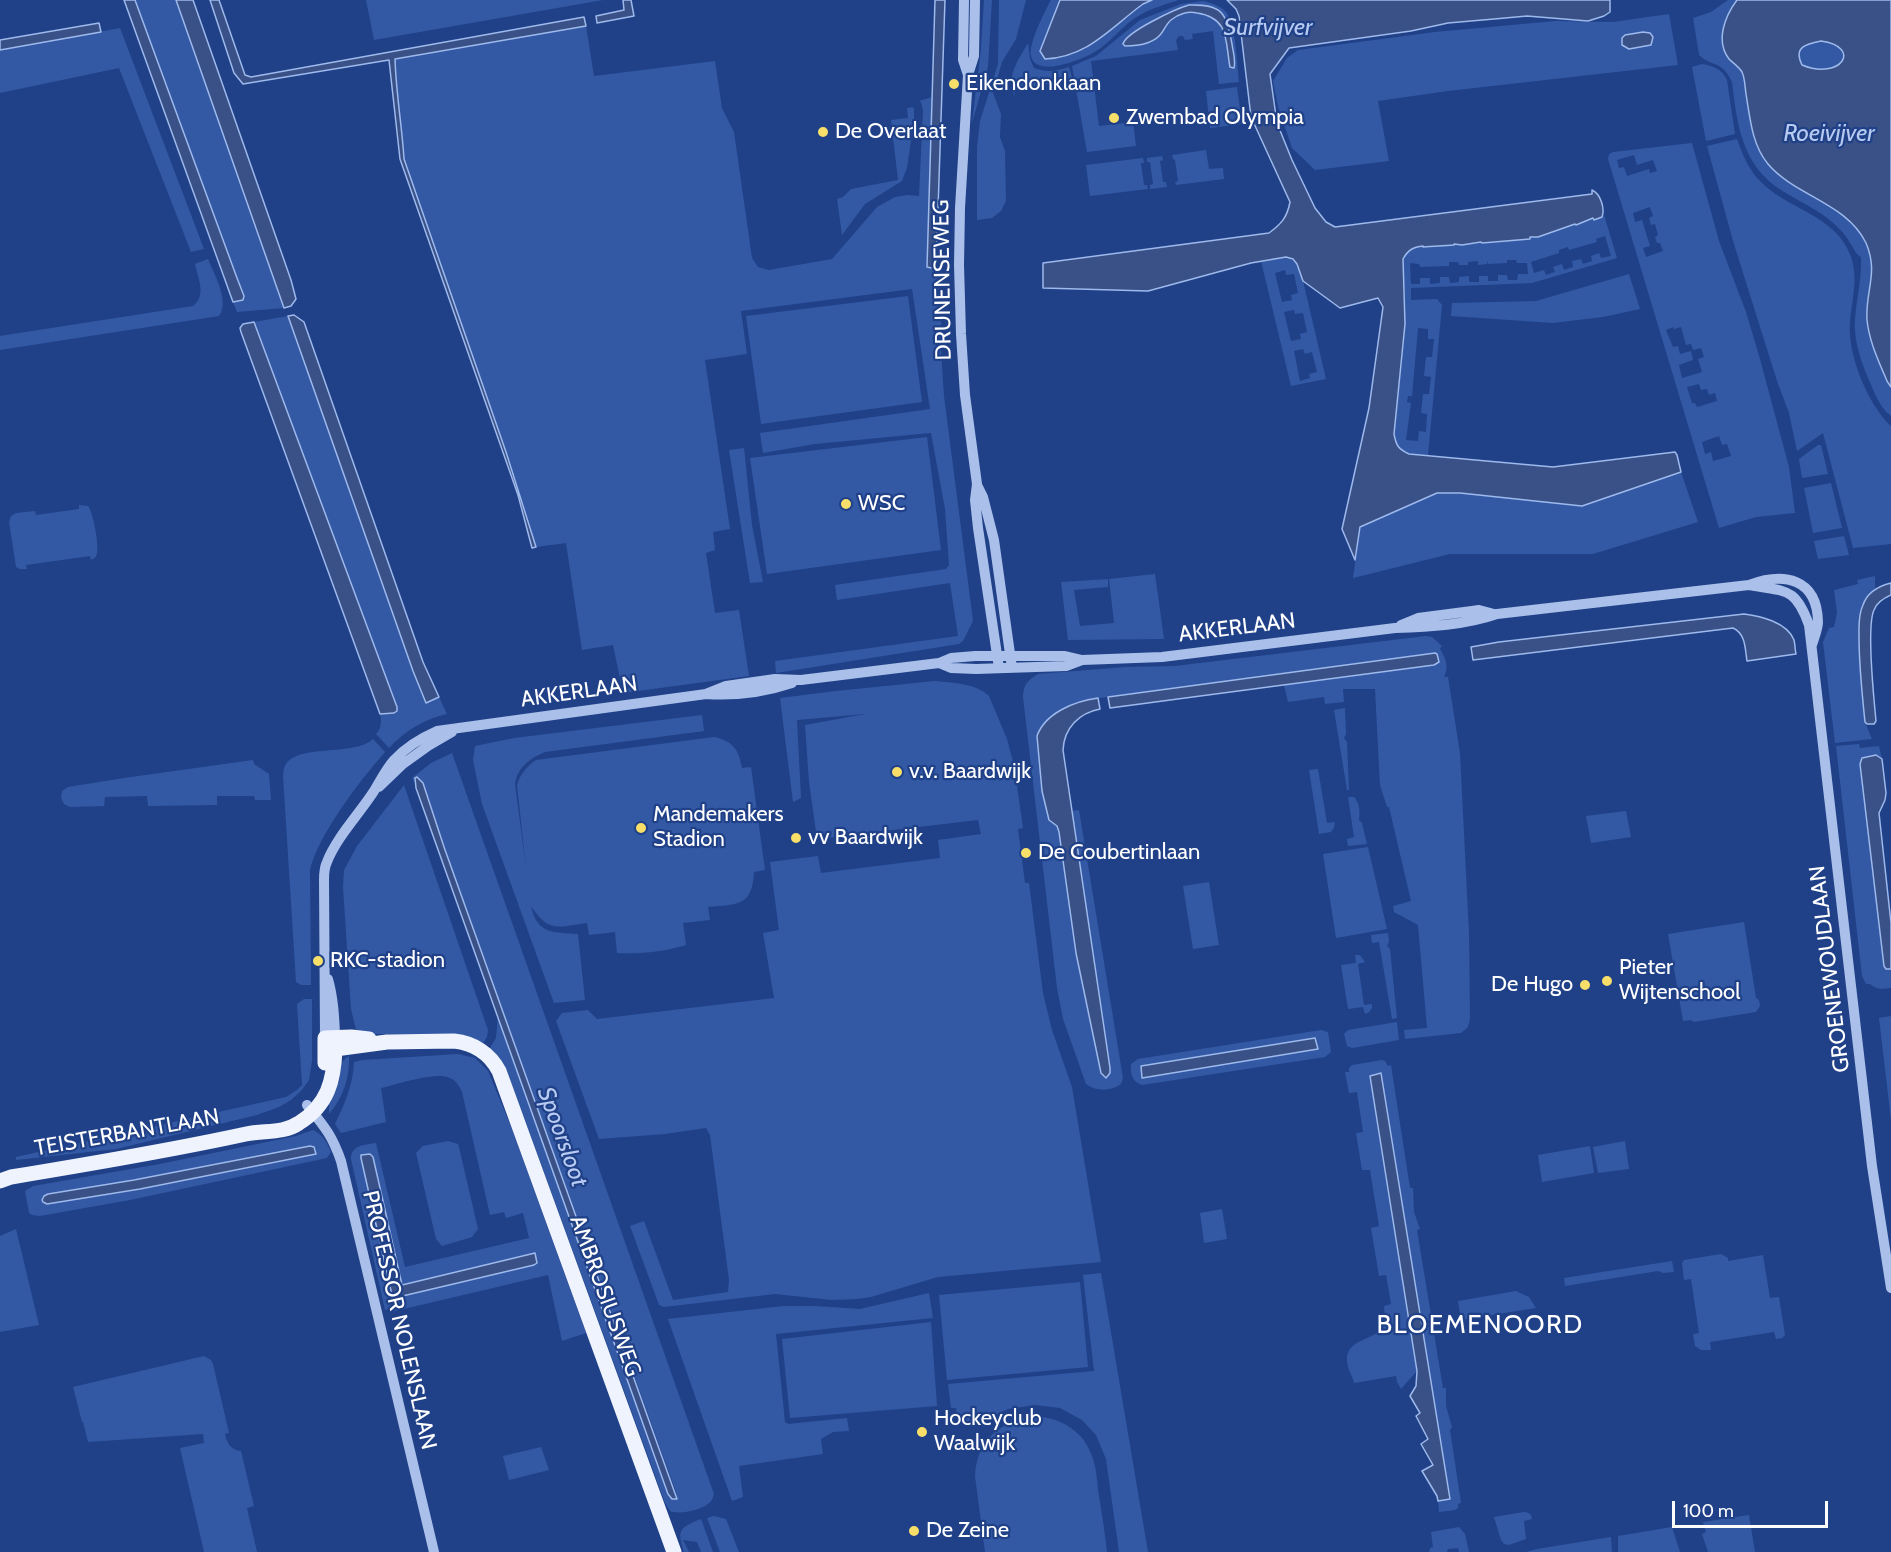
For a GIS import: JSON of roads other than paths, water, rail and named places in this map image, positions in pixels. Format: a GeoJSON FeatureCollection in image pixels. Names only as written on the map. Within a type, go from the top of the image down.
{"type":"FeatureCollection","features":[{"type":"Feature","properties":{"kind":"main road","name":"AMBROSIUSWEG"},"geometry":{"type":"LineString","coordinates":[[330,1043],[361,1038],[387,1042],[463,1042],[480,1050],[495,1065],[674,1552]]}},
{"type":"Feature","properties":{"kind":"main road"},"geometry":{"type":"LineString","coordinates":[[310,1109],[321,1086],[330,1043]]}},
{"type":"Feature","properties":{"kind":"main road","name":"TEISTERBANTLAAN"},"geometry":{"type":"LineString","coordinates":[[4,1178],[167,1151],[252,1133],[266,1125],[310,1109]]}},
{"type":"Feature","properties":{"kind":"street","name":"DRUNENSEWEG"},"geometry":{"type":"LineString","coordinates":[[964,0],[963,60],[968,75]]}},
{"type":"Feature","properties":{"kind":"street","name":"DRUNENSEWEG"},"geometry":{"type":"LineString","coordinates":[[975,0],[974,56],[968,75],[960,208],[961,334],[965,395],[977,484],[994,540],[1011,662]]}},
{"type":"Feature","properties":{"kind":"street","name":"DRUNENSEWEG"},"geometry":{"type":"LineString","coordinates":[[977,484],[975,500],[978,528],[999,668]]}},
{"type":"Feature","properties":{"kind":"street","name":"AKKERLAAN"},"geometry":{"type":"LineString","coordinates":[[330,1043],[324,992],[326,974],[325,866],[374,791],[403,764],[458,728],[706,694],[728,695],[776,688],[801,680],[939,663],[951,658],[997,656],[1011,662],[1066,666],[1082,660],[1162,657],[1395,628],[1419,628],[1480,620],[1497,614],[1749,585],[1764,580],[1785,579],[1804,586]]}},
{"type":"Feature","properties":{"kind":"street","name":"AKKERLAAN"},"geometry":{"type":"LineString","coordinates":[[1749,585],[1780,589],[1792,596]]}},
{"type":"Feature","properties":{"kind":"street","name":"GROENEWOUDLAAN"},"geometry":{"type":"LineString","coordinates":[[1804,586],[1815,600],[1817,613],[1818,624],[1812,645]]}},
{"type":"Feature","properties":{"kind":"street","name":"GROENEWOUDLAAN"},"geometry":{"type":"LineString","coordinates":[[1792,596],[1805,615],[1812,645],[1871,1155],[1891,1288]]}},
{"type":"Feature","properties":{"kind":"street","name":"AKKERLAAN"},"geometry":{"type":"LineString","coordinates":[[939,663],[951,668],[999,668],[1011,662]]}},
{"type":"Feature","properties":{"kind":"street","name":"PROFESSOR NOLENSLAAN"},"geometry":{"type":"LineString","coordinates":[[310,1109],[330,1134],[343,1167],[434,1552]]}},
{"type":"Feature","properties":{"kind":"water"},"geometry":{"type":"Polygon","coordinates":[[[124,0],[135,0],[244,296],[243,300],[233,302],[124,0]]]}},
{"type":"Feature","properties":{"kind":"water"},"geometry":{"type":"Polygon","coordinates":[[[176,0],[193,0],[291,280],[296,299],[291,306],[284,308],[176,0]]]}},
{"type":"Feature","properties":{"kind":"water"},"geometry":{"type":"Polygon","coordinates":[[[210,0],[219,0],[245,75],[251,77],[584,17],[586,26],[395,59],[404,159],[506,452],[536,547],[532,548],[518,495],[400,159],[389,60],[243,84],[234,73],[210,0]]]}},
{"type":"Feature","properties":{"kind":"water"},"geometry":{"type":"Polygon","coordinates":[[[623,0],[631,0],[634,16],[597,23],[596,16],[624,10],[623,0]]]}},
{"type":"Feature","properties":{"kind":"water"},"geometry":{"type":"Polygon","coordinates":[[[935,0],[945,0],[936,269],[927,267],[935,0]]]}},
{"type":"Feature","properties":{"kind":"water"},"geometry":{"type":"Polygon","coordinates":[[[1060,0],[1152,0],[1143,4],[1086,47],[1074,53],[1045,59],[1040,51],[1060,0]]]}},
{"type":"Feature","properties":{"kind":"water","name":"Surfvijver"},"geometry":{"type":"Polygon","coordinates":[[[1227,0],[1610,0],[1610,12],[1588,21],[1527,16],[1448,23],[1411,31],[1289,48],[1270,74],[1277,123],[1315,208],[1326,222],[1335,227],[1592,194],[1592,190],[1601,202],[1602,217],[1538,237],[1462,245],[1423,246],[1407,253],[1403,259],[1405,324],[1394,434],[1400,448],[1409,454],[1553,467],[1675,452],[1681,472],[1582,506],[1460,493],[1437,493],[1360,527],[1355,560],[1342,529],[1369,408],[1383,307],[1378,298],[1340,308],[1303,281],[1297,264],[1293,259],[1286,257],[1251,263],[1148,291],[1043,288],[1043,263],[1269,233],[1283,220],[1290,202],[1251,117],[1239,16],[1227,0]]]}},
{"type":"Feature","properties":{"kind":"water","name":"Roeivijver"},"geometry":{"type":"Polygon","coordinates":[[[1737,0],[1891,0],[1891,387],[1872,344],[1868,328],[1867,310],[1872,273],[1866,243],[1846,218],[1779,175],[1763,157],[1753,131],[1743,74],[1729,59],[1723,44],[1723,29],[1737,0]],[[1821,41],[1802,47],[1799,54],[1802,65],[1816,69],[1836,66],[1842,61],[1844,55],[1834,44],[1821,41]]]}},
{"type":"Feature","properties":{"kind":"water"},"geometry":{"type":"Polygon","coordinates":[[[1189,5],[1209,6],[1221,12],[1232,44],[1234,68],[1230,67],[1221,25],[1208,16],[1197,13],[1187,13],[1174,18],[1157,38],[1148,42],[1129,46],[1123,44],[1142,27],[1189,5]]]}},
{"type":"Feature","properties":{"kind":"water"},"geometry":{"type":"Polygon","coordinates":[[[99,23],[101,32],[0,50],[0,40],[99,23]]]}},
{"type":"Feature","properties":{"kind":"water"},"geometry":{"type":"Polygon","coordinates":[[[1650,33],[1653,37],[1651,45],[1629,49],[1622,45],[1622,38],[1625,35],[1650,33]]]}},
{"type":"Feature","properties":{"kind":"water"},"geometry":{"type":"Polygon","coordinates":[[[294,315],[304,322],[423,662],[439,697],[426,703],[288,316],[294,315]]]}},
{"type":"Feature","properties":{"kind":"water"},"geometry":{"type":"Polygon","coordinates":[[[254,322],[397,707],[394,713],[380,714],[241,332],[240,328],[243,324],[254,322]]]}},
{"type":"Feature","properties":{"kind":"water"},"geometry":{"type":"Polygon","coordinates":[[[1891,583],[1891,595],[1877,605],[1872,619],[1871,664],[1876,721],[1874,724],[1867,724],[1860,669],[1861,609],[1870,594],[1891,583]]]}},
{"type":"Feature","properties":{"kind":"water"},"geometry":{"type":"Polygon","coordinates":[[[1744,614],[1765,618],[1779,624],[1794,640],[1796,654],[1747,661],[1743,638],[1733,628],[1473,660],[1471,647],[1499,642],[1744,614]]]}},
{"type":"Feature","properties":{"kind":"water"},"geometry":{"type":"Polygon","coordinates":[[[1435,653],[1439,662],[1434,665],[1110,708],[1108,697],[1435,653]]]}},
{"type":"Feature","properties":{"kind":"water"},"geometry":{"type":"Polygon","coordinates":[[[1098,698],[1100,709],[1086,714],[1074,723],[1066,735],[1063,750],[1110,1068],[1110,1073],[1106,1078],[1101,1073],[1076,953],[1059,832],[1057,826],[1049,820],[1042,791],[1037,736],[1047,721],[1062,710],[1080,702],[1098,698]]]}},
{"type":"Feature","properties":{"kind":"water"},"geometry":{"type":"Polygon","coordinates":[[[1876,755],[1882,759],[1886,793],[1879,813],[1891,923],[1891,969],[1886,969],[1884,966],[1860,764],[1862,758],[1876,755]]]}},
{"type":"Feature","properties":{"kind":"water"},"geometry":{"type":"Polygon","coordinates":[[[417,777],[423,783],[677,1499],[672,1499],[668,1494],[416,788],[415,778],[417,777]]]}},
{"type":"Feature","properties":{"kind":"water"},"geometry":{"type":"Polygon","coordinates":[[[1315,1038],[1318,1049],[1142,1078],[1141,1066],[1315,1038]]]}},
{"type":"Feature","properties":{"kind":"water"},"geometry":{"type":"Polygon","coordinates":[[[1381,1073],[1450,1499],[1438,1501],[1422,1471],[1433,1465],[1421,1444],[1428,1439],[1416,1416],[1420,1413],[1410,1396],[1416,1386],[1417,1371],[1370,1076],[1381,1073]]]}},
{"type":"Feature","properties":{"kind":"water"},"geometry":{"type":"Polygon","coordinates":[[[314,1147],[316,1154],[140,1189],[47,1204],[42,1200],[48,1194],[314,1147]]]}},
{"type":"Feature","properties":{"kind":"water"},"geometry":{"type":"Polygon","coordinates":[[[370,1154],[373,1157],[402,1285],[535,1253],[537,1263],[394,1298],[361,1158],[361,1155],[370,1154]]]}},
{"type":"Feature","properties":{"kind":"place","name":"Eikendonklaan"},"geometry":{"type":"Point","coordinates":[954,84]}},
{"type":"Feature","properties":{"kind":"place","name":"Zwembad Olympia"},"geometry":{"type":"Point","coordinates":[1114,118]}},
{"type":"Feature","properties":{"kind":"place","name":"De Overlaat"},"geometry":{"type":"Point","coordinates":[823,132]}},
{"type":"Feature","properties":{"kind":"place","name":"WSC"},"geometry":{"type":"Point","coordinates":[846,504]}},
{"type":"Feature","properties":{"kind":"place","name":"v.v. Baardwijk"},"geometry":{"type":"Point","coordinates":[897,772]}},
{"type":"Feature","properties":{"kind":"place","name":"Mandemakers Stadion"},"geometry":{"type":"Point","coordinates":[641,828]}},
{"type":"Feature","properties":{"kind":"place","name":"vv Baardwijk"},"geometry":{"type":"Point","coordinates":[796,838]}},
{"type":"Feature","properties":{"kind":"place","name":"De Coubertinlaan"},"geometry":{"type":"Point","coordinates":[1026,853]}},
{"type":"Feature","properties":{"kind":"place","name":"RKC-stadion"},"geometry":{"type":"Point","coordinates":[318,961]}},
{"type":"Feature","properties":{"kind":"place","name":"Pieter Wijtenschool"},"geometry":{"type":"Point","coordinates":[1607,981]}},
{"type":"Feature","properties":{"kind":"place","name":"De Hugo"},"geometry":{"type":"Point","coordinates":[1585,985]}},
{"type":"Feature","properties":{"kind":"place","name":"Hockeyclub Waalwijk"},"geometry":{"type":"Point","coordinates":[922,1432]}},
{"type":"Feature","properties":{"kind":"place","name":"De Zeine"},"geometry":{"type":"Point","coordinates":[914,1531]}},
{"type":"Feature","properties":{"kind":"district","name":"BLOEMENOORD"},"geometry":{"type":"Point","coordinates":[1480,1325]}},
{"type":"Feature","properties":{"kind":"water label","name":"Spoorsloot"},"geometry":{"type":"Point","coordinates":[562,1137]}}]}
